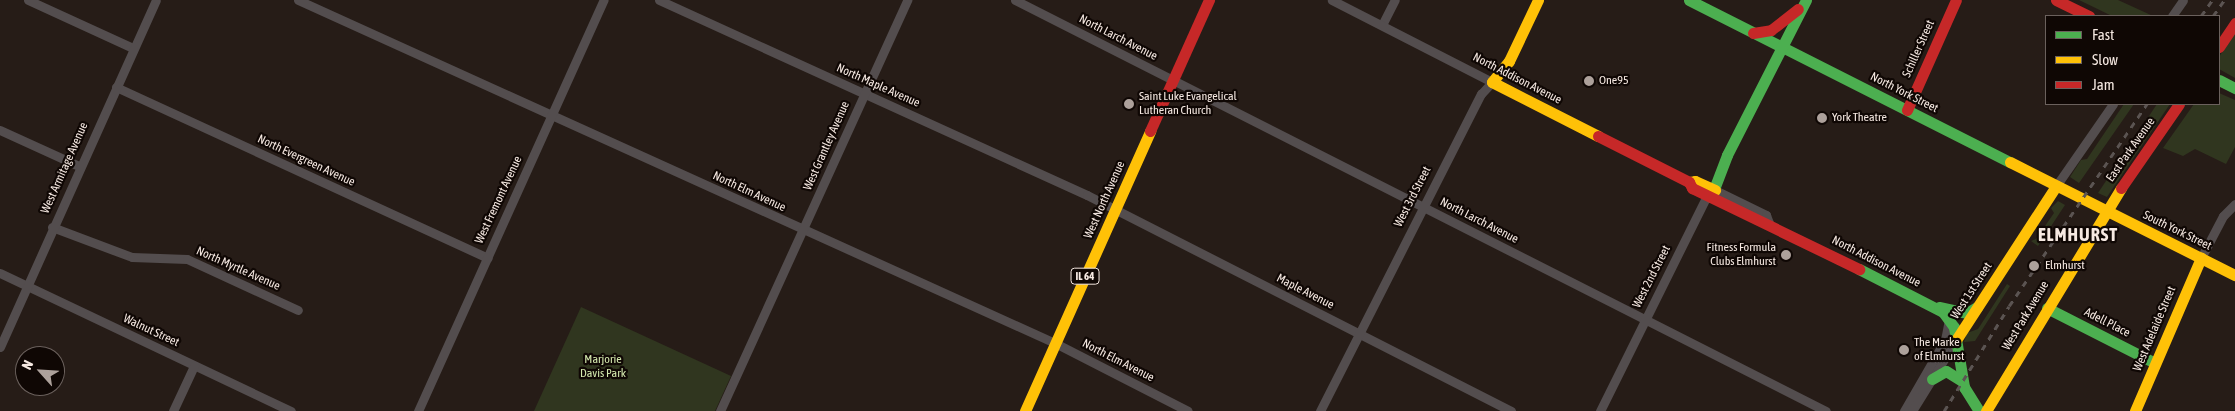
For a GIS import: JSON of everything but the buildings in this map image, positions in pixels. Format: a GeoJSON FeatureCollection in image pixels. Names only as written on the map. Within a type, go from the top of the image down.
{"type":"FeatureCollection","features":[{"type":"Feature","properties":{"kind":"street"},"geometry":{"type":"LineString","coordinates":[[28,0],[133,48]]}},
{"type":"Feature","properties":{"kind":"street","name":"West Armitage Avenue"},"geometry":{"type":"LineString","coordinates":[[0,347],[79,166],[156,0]]}},
{"type":"Feature","properties":{"kind":"street","name":"North Elm Avenue"},"geometry":{"type":"LineString","coordinates":[[298,0],[1055,343],[1188,411]]}},
{"type":"Feature","properties":{"kind":"street","name":"West Fremont Avenue"},"geometry":{"type":"LineString","coordinates":[[418,411],[604,0]]}},
{"type":"Feature","properties":{"kind":"street","name":"North Maple Avenue"},"geometry":{"type":"LineString","coordinates":[[659,0],[1087,195]]}},
{"type":"Feature","properties":{"kind":"street","name":"West Grantley Avenue"},"geometry":{"type":"LineString","coordinates":[[720,411],[907,0]]}},
{"type":"Feature","properties":{"kind":"street","name":"North Larch Avenue"},"geometry":{"type":"LineString","coordinates":[[1014,0],[1826,411]]}},
{"type":"Feature","properties":{"kind":"street","name":"West North Avenue"},"geometry":{"type":"LineString","coordinates":[[1025,411],[1209,0]]}},
{"type":"Feature","properties":{"kind":"street","name":"North Addison Avenue"},"geometry":{"type":"LineString","coordinates":[[1332,0],[1689,182],[1692,188],[1711,192],[1767,219],[1929,304],[1949,319]]}},
{"type":"Feature","properties":{"kind":"street"},"geometry":{"type":"LineString","coordinates":[[1382,25],[1395,0]]}},
{"type":"Feature","properties":{"kind":"street","name":"West 3rd Street"},"geometry":{"type":"LineString","coordinates":[[1320,411],[1481,94],[1509,61],[1538,0]]}},
{"type":"Feature","properties":{"kind":"street","name":"North York Street"},"geometry":{"type":"LineString","coordinates":[[1689,0],[2106,212]]}},
{"type":"Feature","properties":{"kind":"street","name":"Schiller Street"},"geometry":{"type":"LineString","coordinates":[[1907,110],[1956,0]]}},
{"type":"Feature","properties":{"kind":"street"},"geometry":{"type":"LineString","coordinates":[[2056,0],[2087,15]]}},
{"type":"Feature","properties":{"kind":"street"},"geometry":{"type":"LineString","coordinates":[[2173,15],[2183,0]]}},
{"type":"Feature","properties":{"kind":"street"},"geometry":{"type":"LineString","coordinates":[[1753,32],[1771,30],[1805,1]]}},
{"type":"Feature","properties":{"kind":"street","name":"West 2nd Street"},"geometry":{"type":"LineString","coordinates":[[1600,411],[1711,192],[1720,163],[1728,155],[1805,1]]}},
{"type":"Feature","properties":{"kind":"street"},"geometry":{"type":"LineString","coordinates":[[2220,45],[2235,23]]}},
{"type":"Feature","properties":{"kind":"street"},"geometry":{"type":"LineString","coordinates":[[2220,80],[2235,88]]}},
{"type":"Feature","properties":{"kind":"street","name":"North Evergreen Avenue"},"geometry":{"type":"LineString","coordinates":[[116,87],[486,258]]}},
{"type":"Feature","properties":{"kind":"street"},"geometry":{"type":"LineString","coordinates":[[2056,186],[2112,105]]}},
{"type":"Feature","properties":{"kind":"street","name":"East Park Avenue"},"geometry":{"type":"LineString","coordinates":[[2106,212],[2178,105]]}},
{"type":"Feature","properties":{"kind":"street"},"geometry":{"type":"LineString","coordinates":[[0,130],[79,166]]}},
{"type":"Feature","properties":{"kind":"street","name":"West 1st Street"},"geometry":{"type":"LineString","coordinates":[[1912,411],[2056,186]]}},
{"type":"Feature","properties":{"kind":"street","name":"Maple Avenue"},"geometry":{"type":"LineString","coordinates":[[1087,195],[1511,411]]}},
{"type":"Feature","properties":{"kind":"street"},"geometry":{"type":"LineString","coordinates":[[2201,258],[2223,216],[2235,204]]}},
{"type":"Feature","properties":{"kind":"street","name":"South York Street"},"geometry":{"type":"LineString","coordinates":[[2106,212],[2235,275]]}},
{"type":"Feature","properties":{"kind":"street","name":"West Park Avenue"},"geometry":{"type":"LineString","coordinates":[[1986,411],[2106,212]]}},
{"type":"Feature","properties":{"kind":"street","name":"North Myrtle Avenue"},"geometry":{"type":"LineString","coordinates":[[52,227],[132,257],[187,260],[298,310]]}},
{"type":"Feature","properties":{"kind":"street","name":"West Adelaide Street"},"geometry":{"type":"LineString","coordinates":[[2135,411],[2201,258]]}},
{"type":"Feature","properties":{"kind":"street","name":"Walnut Street"},"geometry":{"type":"LineString","coordinates":[[0,273],[291,411]]}},
{"type":"Feature","properties":{"kind":"street"},"geometry":{"type":"LineString","coordinates":[[1929,304],[1962,313],[1977,307]]}},
{"type":"Feature","properties":{"kind":"street","name":"Adell Place"},"geometry":{"type":"LineString","coordinates":[[2047,308],[2155,363]]}},
{"type":"Feature","properties":{"kind":"street"},"geometry":{"type":"LineString","coordinates":[[1949,319],[1956,340],[1962,381],[1971,402],[1979,411]]}},
{"type":"Feature","properties":{"kind":"street","name":"West 1st Street"},"geometry":{"type":"LineString","coordinates":[[1904,411],[1945,340],[1949,319]]}},
{"type":"Feature","properties":{"kind":"street"},"geometry":{"type":"LineString","coordinates":[[173,411],[194,366]]}},
{"type":"Feature","properties":{"kind":"street"},"geometry":{"type":"LineString","coordinates":[[1932,379],[1946,371],[1962,381]]}},
{"type":"Feature","properties":{"kind":"green space"},"geometry":{"type":"Polygon","coordinates":[[[2079,0],[2118,0],[2151,15],[2110,15],[2079,0]]]}},
{"type":"Feature","properties":{"kind":"green space"},"geometry":{"type":"Polygon","coordinates":[[[2235,32],[2235,78],[2220,70],[2220,55],[2235,32]]]}},
{"type":"Feature","properties":{"kind":"green space"},"geometry":{"type":"Polygon","coordinates":[[[2220,93],[2235,100],[2235,147],[2226,164],[2195,149],[2183,156],[2163,148],[2193,105],[2220,105],[2220,93]]]}},
{"type":"Feature","properties":{"kind":"green space"},"geometry":{"type":"Polygon","coordinates":[[[2123,105],[2133,105],[2079,183],[2070,177],[2081,160],[2087,159],[2123,105]]]}},
{"type":"Feature","properties":{"kind":"green space"},"geometry":{"type":"Polygon","coordinates":[[[2156,105],[2169,105],[2107,197],[2098,193],[2156,105]]]}},
{"type":"Feature","properties":{"kind":"green space"},"geometry":{"type":"Polygon","coordinates":[[[2058,201],[2065,205],[2038,246],[2031,241],[2036,239],[2054,213],[2051,208],[2058,201]]]}},
{"type":"Feature","properties":{"kind":"green space"},"geometry":{"type":"Polygon","coordinates":[[[2007,284],[2010,286],[1975,341],[1964,342],[1967,333],[1978,329],[2007,284]]]}},
{"type":"Feature","properties":{"kind":"green space","name":"Marjorie Davis Park"},"geometry":{"type":"Polygon","coordinates":[[[581,307],[731,376],[715,411],[534,411],[581,307]]]}},
{"type":"Feature","properties":{"kind":"railway"},"geometry":{"type":"LineString","coordinates":[[2202,15],[2212,0]]}},
{"type":"Feature","properties":{"kind":"railway"},"geometry":{"type":"LineString","coordinates":[[2214,15],[2224,0]]}},
{"type":"Feature","properties":{"kind":"railway"},"geometry":{"type":"LineString","coordinates":[[1944,411],[2009,306],[2146,105]]}},
{"type":"Feature","properties":{"kind":"traffic: fast"},"geometry":{"type":"LineString","coordinates":[[1689,0],[2010,162]]}},
{"type":"Feature","properties":{"kind":"traffic: fast"},"geometry":{"type":"LineString","coordinates":[[1711,197],[1727,155],[1806,0]]}},
{"type":"Feature","properties":{"kind":"traffic: fast"},"geometry":{"type":"LineString","coordinates":[[2220,80],[2235,88]]}},
{"type":"Feature","properties":{"kind":"traffic: fast"},"geometry":{"type":"LineString","coordinates":[[1859,269],[1943,312],[1954,327],[1964,387],[1979,411]]}},
{"type":"Feature","properties":{"kind":"traffic: fast"},"geometry":{"type":"LineString","coordinates":[[1939,307],[1967,313],[1977,307]]}},
{"type":"Feature","properties":{"kind":"traffic: fast"},"geometry":{"type":"LineString","coordinates":[[2047,308],[2155,363]]}},
{"type":"Feature","properties":{"kind":"traffic: fast"},"geometry":{"type":"LineString","coordinates":[[1932,379],[1946,371],[1962,381]]}},
{"type":"Feature","properties":{"kind":"traffic: slow"},"geometry":{"type":"LineString","coordinates":[[1538,0],[1509,61],[1492,82],[1598,136]]}},
{"type":"Feature","properties":{"kind":"traffic: slow"},"geometry":{"type":"LineString","coordinates":[[1025,411],[1150,131]]}},
{"type":"Feature","properties":{"kind":"traffic: slow"},"geometry":{"type":"LineString","coordinates":[[2010,162],[2235,275]]}},
{"type":"Feature","properties":{"kind":"traffic: slow"},"geometry":{"type":"LineString","coordinates":[[1689,182],[1695,181],[1715,190]]}},
{"type":"Feature","properties":{"kind":"traffic: slow"},"geometry":{"type":"LineString","coordinates":[[1956,340],[2056,186]]}},
{"type":"Feature","properties":{"kind":"traffic: slow"},"geometry":{"type":"LineString","coordinates":[[1986,411],[2121,188]]}},
{"type":"Feature","properties":{"kind":"traffic: slow"},"geometry":{"type":"LineString","coordinates":[[2135,411],[2201,258]]}},
{"type":"Feature","properties":{"kind":"traffic: jam"},"geometry":{"type":"LineString","coordinates":[[1150,131],[1209,0]]}},
{"type":"Feature","properties":{"kind":"traffic: jam"},"geometry":{"type":"LineString","coordinates":[[1907,110],[1956,0]]}},
{"type":"Feature","properties":{"kind":"traffic: jam"},"geometry":{"type":"LineString","coordinates":[[2056,0],[2087,15]]}},
{"type":"Feature","properties":{"kind":"traffic: jam"},"geometry":{"type":"LineString","coordinates":[[1753,33],[1771,30],[1798,9]]}},
{"type":"Feature","properties":{"kind":"traffic: jam"},"geometry":{"type":"LineString","coordinates":[[2220,46],[2235,23]]}},
{"type":"Feature","properties":{"kind":"traffic: jam"},"geometry":{"type":"LineString","coordinates":[[2121,188],[2178,105]]}},
{"type":"Feature","properties":{"kind":"traffic: jam"},"geometry":{"type":"LineString","coordinates":[[1598,136],[1689,182],[1692,188],[1859,269]]}},
{"type":"Feature","properties":{"kind":"place","name":"One95"},"geometry":{"type":"Point","coordinates":[1589,81]}},
{"type":"Feature","properties":{"kind":"place","name":"Saint Luke Evangelical Lutheran Church"},"geometry":{"type":"Point","coordinates":[1129,104]}},
{"type":"Feature","properties":{"kind":"place","name":"York Theatre"},"geometry":{"type":"Point","coordinates":[1822,118]}},
{"type":"Feature","properties":{"kind":"place","name":"Fitness Formula Clubs Elmhurst"},"geometry":{"type":"Point","coordinates":[1786,255]}},
{"type":"Feature","properties":{"kind":"place","name":"Elmhurst"},"geometry":{"type":"Point","coordinates":[2034,266]}},
{"type":"Feature","properties":{"kind":"place","name":"The Marke of Elmhurst"},"geometry":{"type":"Point","coordinates":[1904,350]}},
{"type":"Feature","properties":{"kind":"district","name":"ELMHURST"},"geometry":{"type":"Point","coordinates":[2078,235]}}]}
